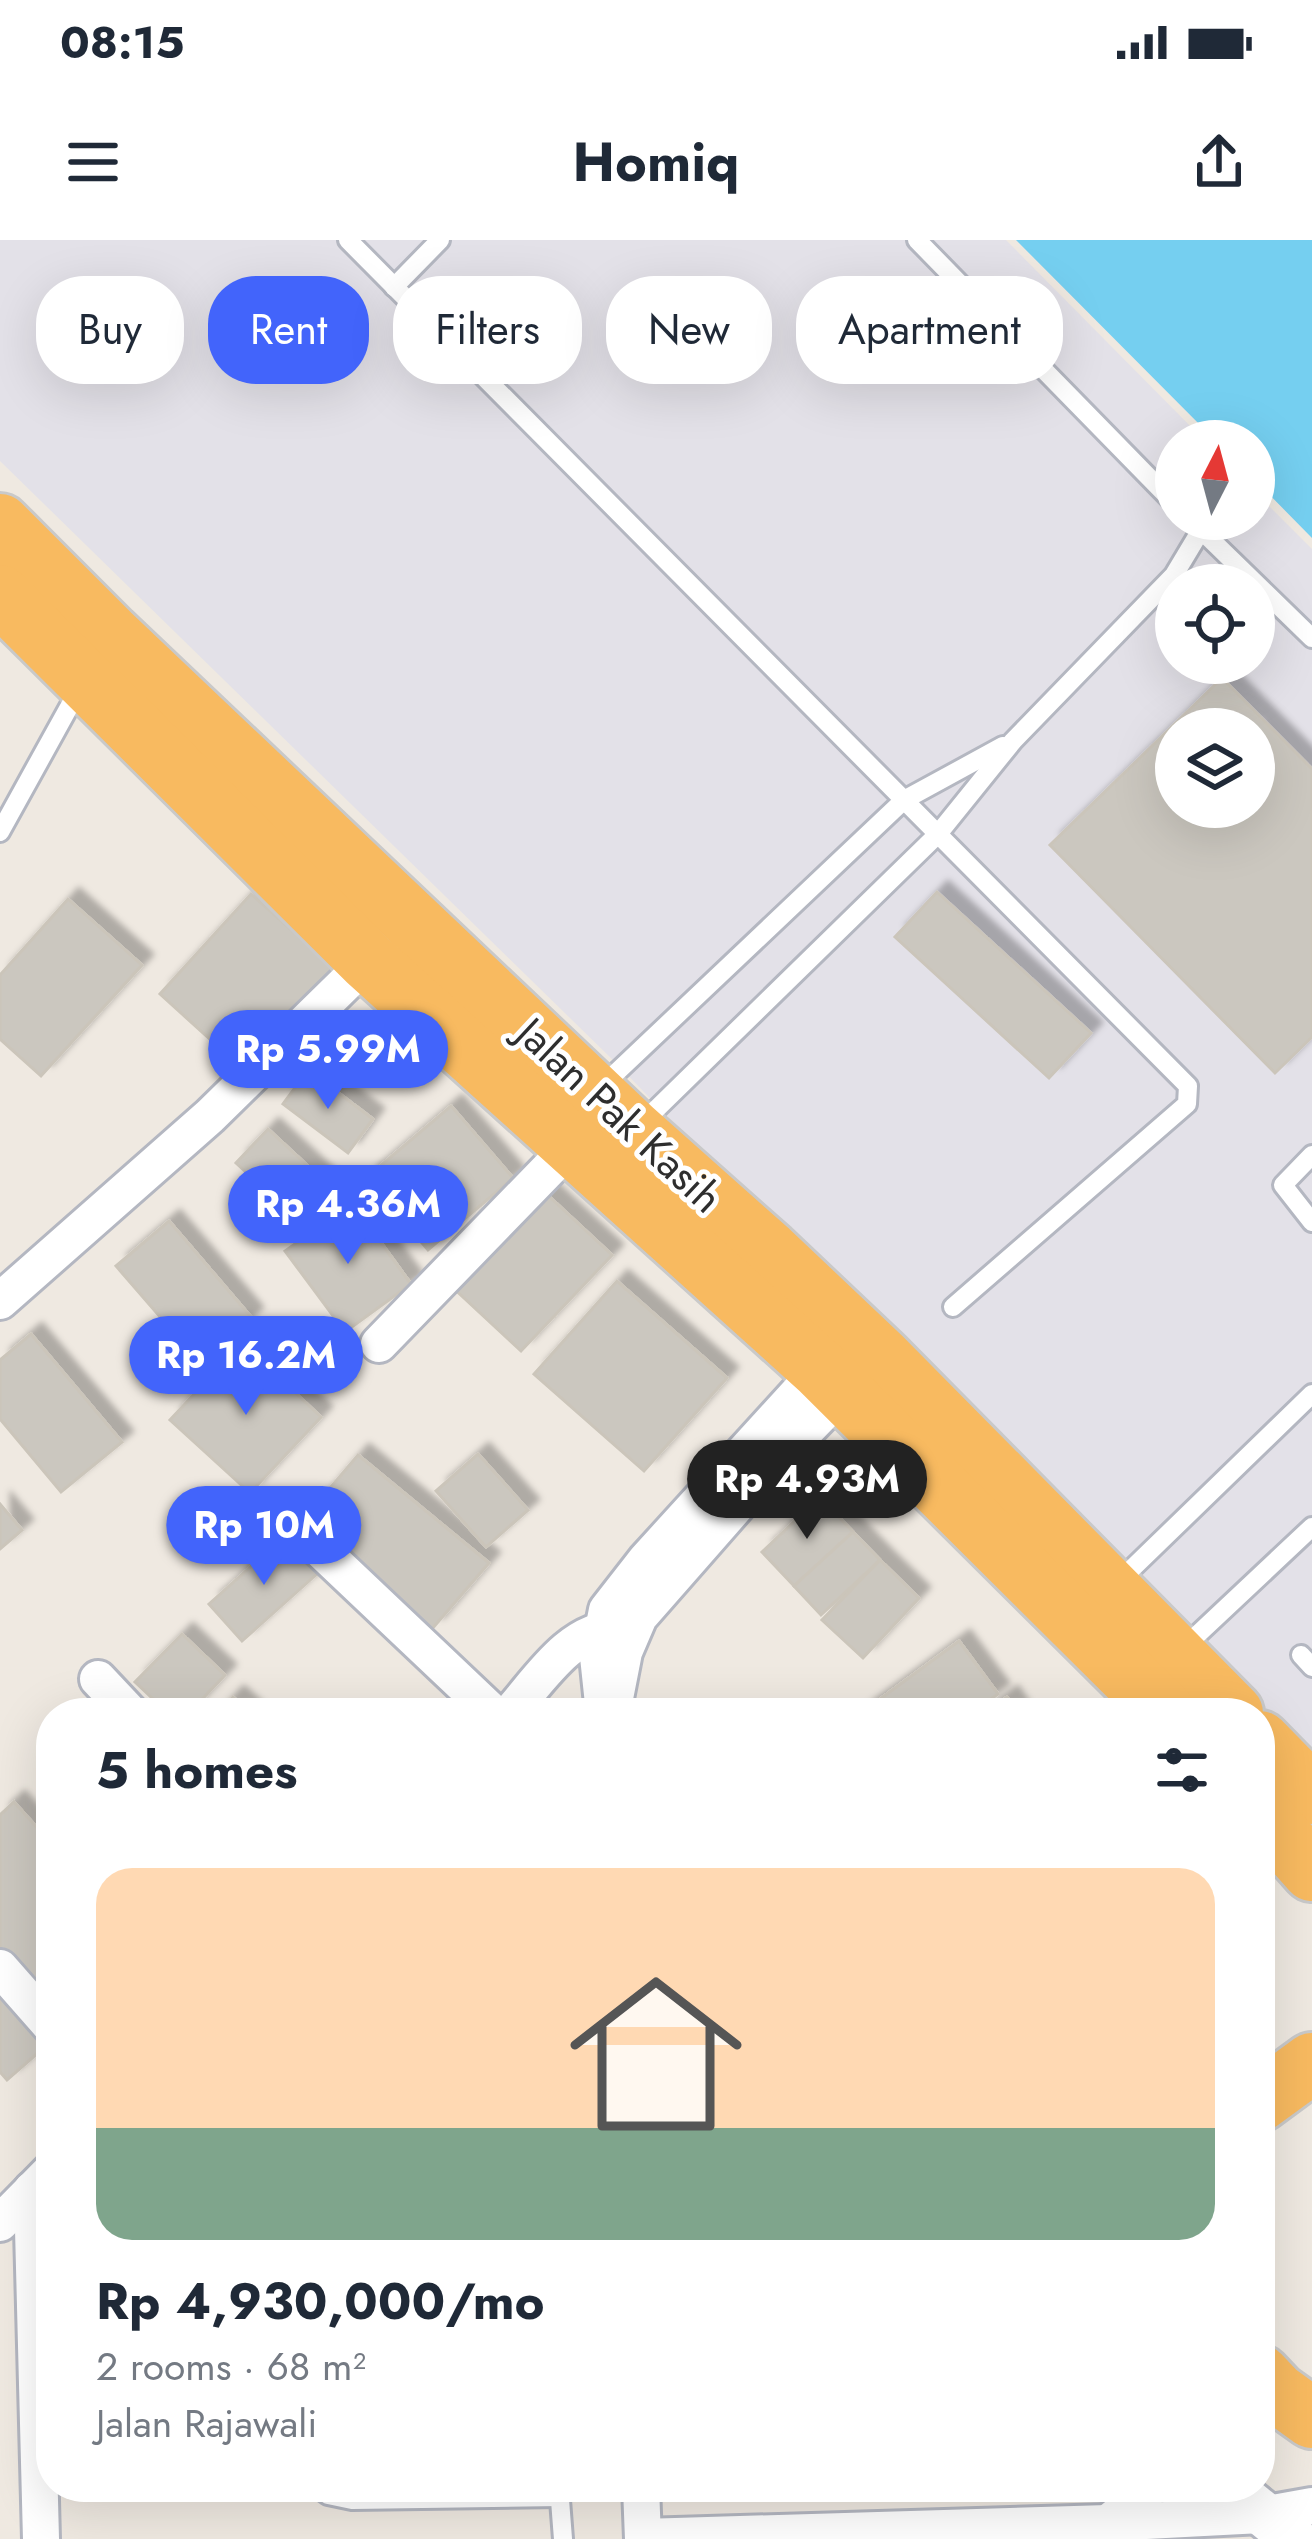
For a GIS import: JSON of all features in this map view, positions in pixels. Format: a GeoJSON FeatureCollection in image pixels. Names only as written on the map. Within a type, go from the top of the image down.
{"type":"FeatureCollection","features":[{"type":"Feature","properties":{"kind":"highway","name":"Jalan Pak Kasih"},"geometry":{"type":"LineString","coordinates":[[0,524],[600,1123],[831,1381],[1151,1698]]}},
{"type":"Feature","properties":{"kind":"highway","name":"Jalan Pak Kasih"},"geometry":{"type":"LineString","coordinates":[[0,595],[368,961],[600,1123],[866,1343],[1219,1698]]}},
{"type":"Feature","properties":{"kind":"highway"},"geometry":{"type":"LineString","coordinates":[[1275,1756],[1312,1794]]}},
{"type":"Feature","properties":{"kind":"highway"},"geometry":{"type":"LineString","coordinates":[[1275,1829],[1312,1871]]}},
{"type":"Feature","properties":{"kind":"highway"},"geometry":{"type":"LineString","coordinates":[[1275,2090],[1312,2063]]}},
{"type":"Feature","properties":{"kind":"highway"},"geometry":{"type":"LineString","coordinates":[[1275,2387],[1312,2418]]}},
{"type":"Feature","properties":{"kind":"street"},"geometry":{"type":"LineString","coordinates":[[0,1301],[210,1116],[368,961]]}},
{"type":"Feature","properties":{"kind":"street"},"geometry":{"type":"LineString","coordinates":[[379,1344],[600,1123]]}},
{"type":"Feature","properties":{"kind":"street"},"geometry":{"type":"LineString","coordinates":[[524,1698],[573,1645],[616,1631],[683,1565],[831,1381]]}},
{"type":"Feature","properties":{"kind":"street"},"geometry":{"type":"LineString","coordinates":[[304,1534],[478,1698]]}},
{"type":"Feature","properties":{"kind":"street"},"geometry":{"type":"LineString","coordinates":[[610,1698],[616,1631]]}},
{"type":"Feature","properties":{"kind":"street"},"geometry":{"type":"LineString","coordinates":[[98,1679],[116,1698]]}},
{"type":"Feature","properties":{"kind":"street"},"geometry":{"type":"LineString","coordinates":[[0,1969],[36,2009]]}},
{"type":"Feature","properties":{"kind":"street"},"geometry":{"type":"LineString","coordinates":[[0,2223],[36,2185]]}},
{"type":"Feature","properties":{"kind":"street"},"geometry":{"type":"LineString","coordinates":[[41,2502],[41,2539]]}},
{"type":"Feature","properties":{"kind":"street"},"geometry":{"type":"LineString","coordinates":[[642,2502],[643,2538],[1044,2532],[1312,2506]]}},
{"type":"Feature","properties":{"kind":"street"},"geometry":{"type":"LineString","coordinates":[[1108,2523],[1134,2502]]}},
{"type":"Feature","properties":{"kind":"lane"},"geometry":{"type":"LineString","coordinates":[[348,240],[393,285]]}},
{"type":"Feature","properties":{"kind":"lane"},"geometry":{"type":"LineString","coordinates":[[404,276],[440,240]]}},
{"type":"Feature","properties":{"kind":"lane"},"geometry":{"type":"LineString","coordinates":[[917,240],[1155,484]]}},
{"type":"Feature","properties":{"kind":"lane"},"geometry":{"type":"LineString","coordinates":[[491,384],[1190,1091],[1187,1104],[953,1307]]}},
{"type":"Feature","properties":{"kind":"lane"},"geometry":{"type":"LineString","coordinates":[[600,1123],[938,834],[1013,741],[1174,575],[1189,540]]}},
{"type":"Feature","properties":{"kind":"lane"},"geometry":{"type":"LineString","coordinates":[[1211,540],[1312,638]]}},
{"type":"Feature","properties":{"kind":"lane"},"geometry":{"type":"LineString","coordinates":[[0,832],[84,680]]}},
{"type":"Feature","properties":{"kind":"lane"},"geometry":{"type":"LineString","coordinates":[[600,1123],[904,800],[1013,741]]}},
{"type":"Feature","properties":{"kind":"lane"},"geometry":{"type":"LineString","coordinates":[[1312,1155],[1283,1185],[1312,1222]]}},
{"type":"Feature","properties":{"kind":"lane"},"geometry":{"type":"LineString","coordinates":[[1111,1589],[1312,1394]]}},
{"type":"Feature","properties":{"kind":"lane"},"geometry":{"type":"LineString","coordinates":[[1176,1654],[1312,1527]]}},
{"type":"Feature","properties":{"kind":"lane"},"geometry":{"type":"LineString","coordinates":[[560,2502],[562,2539]]}},
{"type":"Feature","properties":{"kind":"shaded area"},"geometry":{"type":"Polygon","coordinates":[[[0,240],[1006,240],[1042,276],[796,276],[796,384],[1063,384],[1063,298],[1184,420],[1155,420],[1155,540],[1275,540],[1275,512],[1312,549],[1312,1755],[1275,1721],[1275,1698],[1250,1698],[1083,1546],[616,1063],[0,461],[0,240]]]}},
{"type":"Feature","properties":{"kind":"water"},"geometry":{"type":"Polygon","coordinates":[[[1016,240],[1312,240],[1312,538],[1275,500],[1275,420],[1195,420],[1063,287],[1063,276],[1052,276],[1016,240]]]}},
{"type":"Feature","properties":{"kind":"building"},"geometry":{"type":"Polygon","coordinates":[[[1216,684],[1228,684],[1252,708],[1191,708],[1216,684]]]}},
{"type":"Feature","properties":{"kind":"building"},"geometry":{"type":"Polygon","coordinates":[[[1275,732],[1312,769],[1312,1037],[1275,1073],[1050,845],[1155,743],[1155,828],[1275,828],[1275,732]]]}},
{"type":"Feature","properties":{"kind":"building"},"geometry":{"type":"Polygon","coordinates":[[[937,892],[1091,1033],[1049,1078],[895,937],[937,892]]]}},
{"type":"Feature","properties":{"kind":"building"},"geometry":{"type":"Polygon","coordinates":[[[251,894],[337,971],[245,1071],[160,994],[251,894]]]}},
{"type":"Feature","properties":{"kind":"building"},"geometry":{"type":"Polygon","coordinates":[[[68,899],[142,965],[41,1076],[0,1039],[0,975],[68,899]]]}},
{"type":"Feature","properties":{"kind":"building"},"geometry":{"type":"Polygon","coordinates":[[[308,1070],[373,1119],[348,1153],[283,1104],[308,1070]]]}},
{"type":"Feature","properties":{"kind":"building"},"geometry":{"type":"Polygon","coordinates":[[[451,1106],[513,1178],[428,1250],[366,1178],[451,1106]]]}},
{"type":"Feature","properties":{"kind":"building"},"geometry":{"type":"Polygon","coordinates":[[[268,1129],[336,1192],[304,1226],[236,1163],[268,1129]]]}},
{"type":"Feature","properties":{"kind":"building"},"geometry":{"type":"Polygon","coordinates":[[[541,1189],[612,1255],[521,1351],[450,1285],[541,1189]]]}},
{"type":"Feature","properties":{"kind":"building"},"geometry":{"type":"Polygon","coordinates":[[[352,1203],[411,1284],[345,1332],[285,1251],[352,1203]]]}},
{"type":"Feature","properties":{"kind":"building"},"geometry":{"type":"Polygon","coordinates":[[[169,1221],[252,1318],[200,1363],[116,1266],[169,1221]]]}},
{"type":"Feature","properties":{"kind":"building"},"geometry":{"type":"Polygon","coordinates":[[[617,1281],[727,1378],[644,1471],[534,1374],[617,1281]]]}},
{"type":"Feature","properties":{"kind":"building"},"geometry":{"type":"Polygon","coordinates":[[[31,1334],[122,1442],[61,1492],[0,1419],[0,1360],[31,1334]]]}},
{"type":"Feature","properties":{"kind":"building"},"geometry":{"type":"Polygon","coordinates":[[[242,1343],[321,1417],[250,1493],[170,1420],[242,1343]]]}},
{"type":"Feature","properties":{"kind":"building"},"geometry":{"type":"Polygon","coordinates":[[[478,1454],[528,1510],[486,1547],[436,1491],[478,1454]]]}},
{"type":"Feature","properties":{"kind":"building"},"geometry":{"type":"Polygon","coordinates":[[[358,1455],[489,1563],[432,1629],[302,1521],[358,1455]]]}},
{"type":"Feature","properties":{"kind":"building"},"geometry":{"type":"Polygon","coordinates":[[[820,1497],[853,1532],[794,1586],[762,1552],[820,1497]]]}},
{"type":"Feature","properties":{"kind":"building"},"geometry":{"type":"Polygon","coordinates":[[[0,1504],[22,1530],[0,1549],[0,1504]]]}},
{"type":"Feature","properties":{"kind":"building"},"geometry":{"type":"Polygon","coordinates":[[[853,1532],[880,1560],[821,1615],[794,1586],[853,1532]]]}},
{"type":"Feature","properties":{"kind":"building"},"geometry":{"type":"Polygon","coordinates":[[[285,1536],[318,1573],[242,1641],[209,1604],[285,1536]]]}},
{"type":"Feature","properties":{"kind":"building"},"geometry":{"type":"Polygon","coordinates":[[[880,1560],[919,1598],[863,1658],[822,1620],[880,1560]]]}},
{"type":"Feature","properties":{"kind":"building"},"geometry":{"type":"Polygon","coordinates":[[[182,1634],[225,1675],[203,1698],[152,1698],[135,1682],[182,1634]]]}},
{"type":"Feature","properties":{"kind":"building"},"geometry":{"type":"Polygon","coordinates":[[[959,1641],[998,1694],[993,1698],[881,1698],[959,1641]]]}},
{"type":"Feature","properties":{"kind":"building"},"geometry":{"type":"Polygon","coordinates":[[[14,1802],[36,1826],[36,2004],[0,1964],[0,1815],[14,1802]]]}},
{"type":"Feature","properties":{"kind":"building"},"geometry":{"type":"Polygon","coordinates":[[[0,1993],[36,2033],[36,2055],[7,2080],[0,2072],[0,1993]]]}}]}
